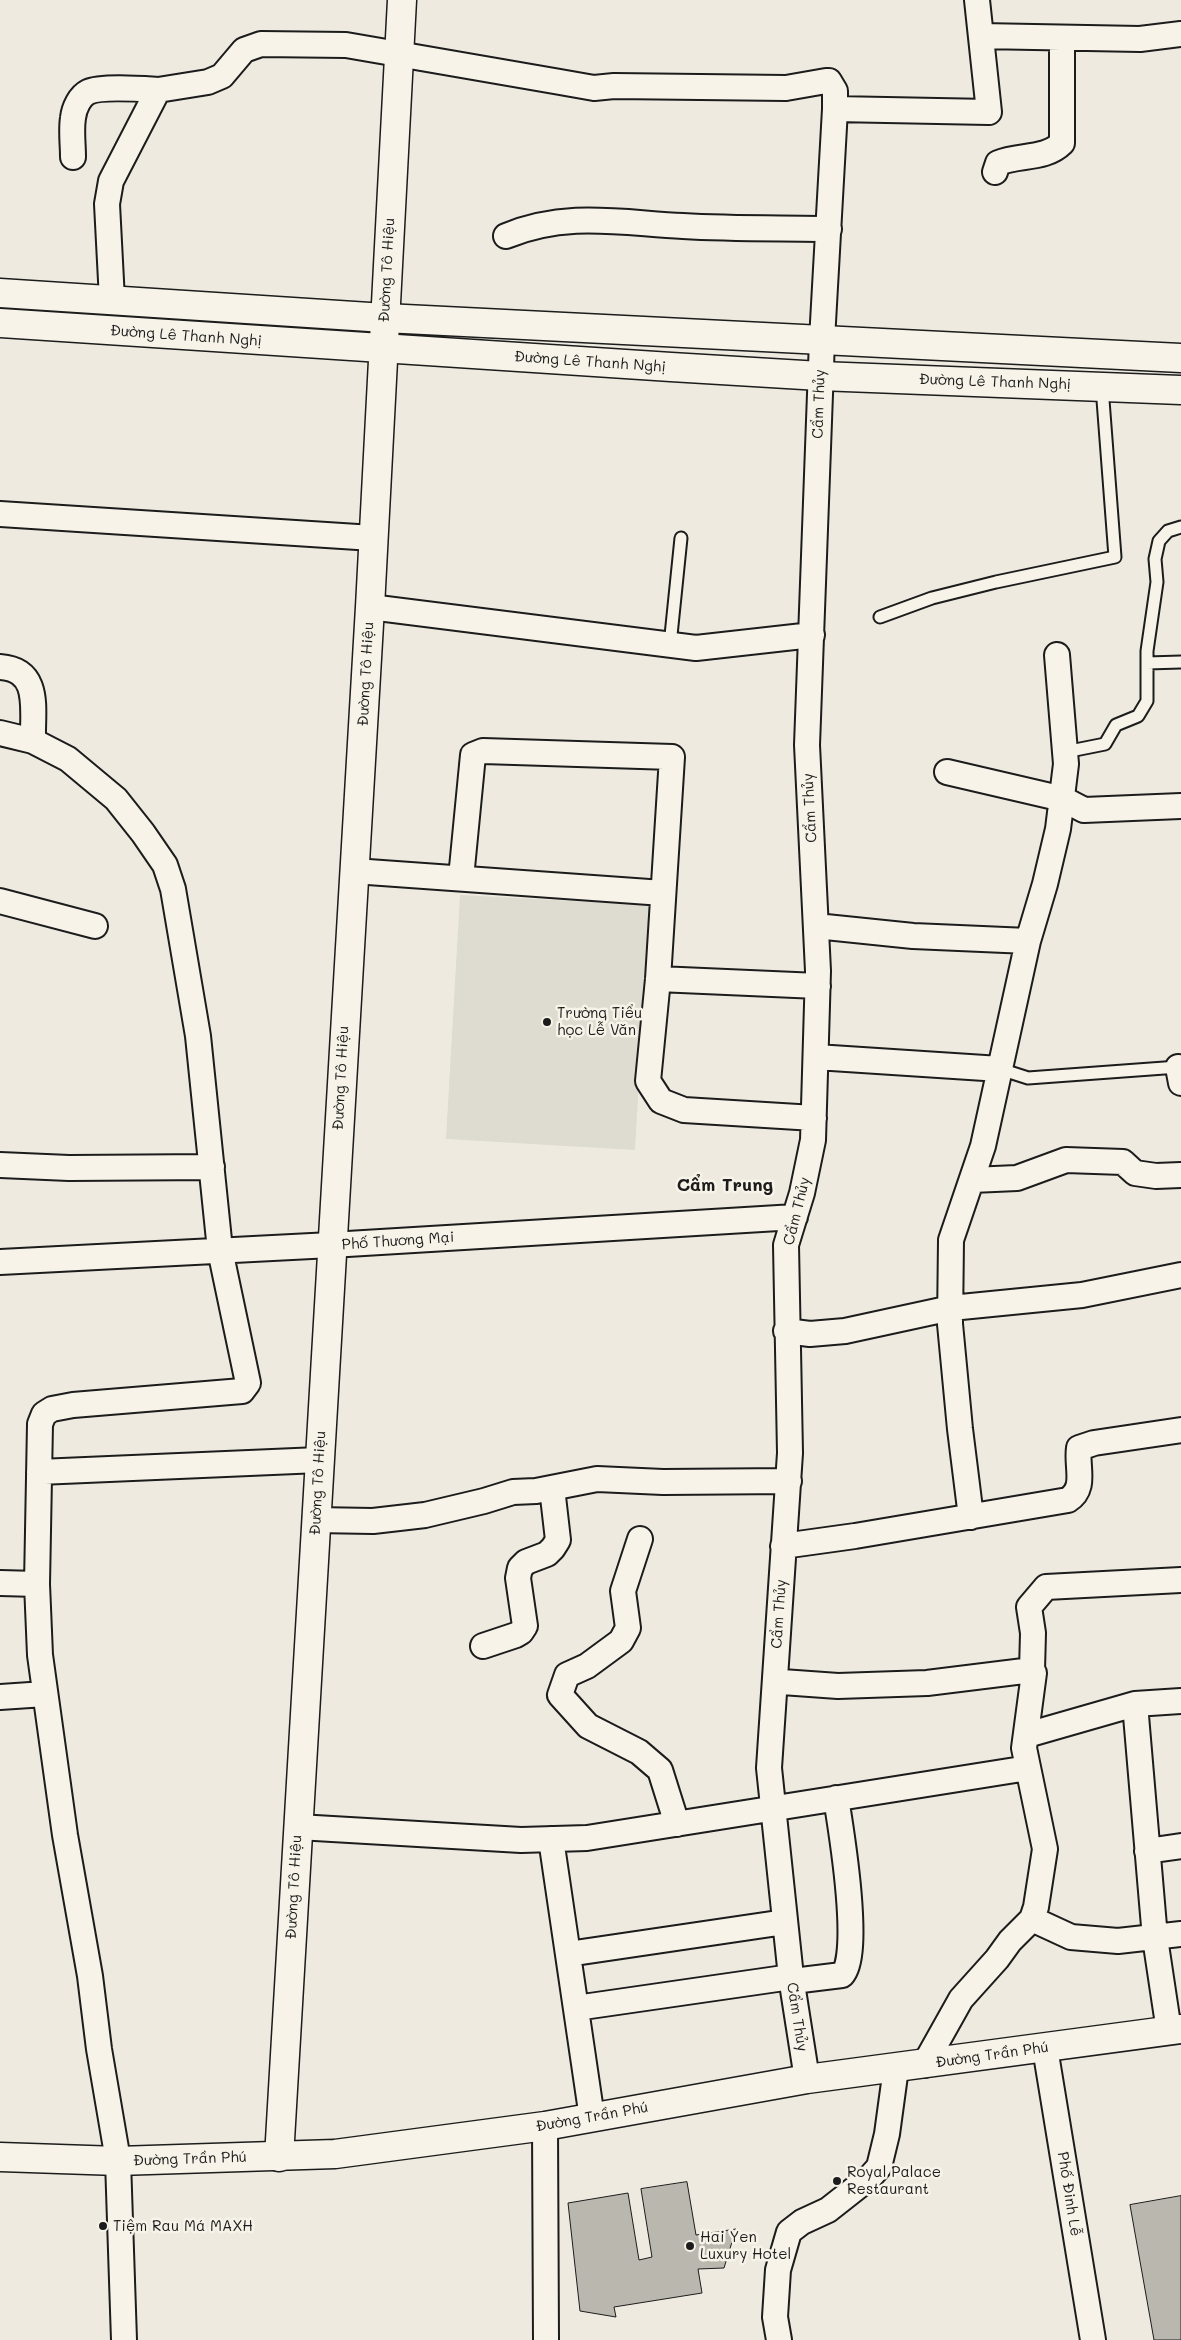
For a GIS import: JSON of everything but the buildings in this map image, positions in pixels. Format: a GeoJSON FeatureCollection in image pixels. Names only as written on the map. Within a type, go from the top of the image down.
{"type":"FeatureCollection","features":[{"type":"Feature","properties":{"kind":"main road","name":"Đường Tô Hiệu"},"geometry":{"type":"LineString","coordinates":[[279,2157],[331,1245],[370,607],[402,0]]}},
{"type":"Feature","properties":{"kind":"main road","name":"Đường Lê Thanh Nghị"},"geometry":{"type":"LineString","coordinates":[[0,293],[385,318],[1181,358]]}},
{"type":"Feature","properties":{"kind":"main road","name":"Đường Lê Thanh Nghị"},"geometry":{"type":"LineString","coordinates":[[0,323],[820,376],[1181,390]]}},
{"type":"Feature","properties":{"kind":"main road","name":"Đường Trần Phú"},"geometry":{"type":"LineString","coordinates":[[0,2157],[118,2161],[335,2154],[545,2126],[807,2079],[924,2065],[1175,2030]]}},
{"type":"Feature","properties":{"kind":"street"},"geometry":{"type":"LineString","coordinates":[[835,109],[989,112],[977,0]]}},
{"type":"Feature","properties":{"kind":"street"},"geometry":{"type":"LineString","coordinates":[[981,36],[1140,40],[1181,34]]}},
{"type":"Feature","properties":{"kind":"street"},"geometry":{"type":"LineString","coordinates":[[995,172],[998,163],[1040,155],[1055,150],[1062,143],[1062,38]]}},
{"type":"Feature","properties":{"kind":"street"},"geometry":{"type":"LineString","coordinates":[[74,157],[73,116],[78,103],[89,91],[117,89],[158,90],[208,82],[222,76],[244,50],[262,44],[346,45],[399,55]]}},
{"type":"Feature","properties":{"kind":"street","name":"Cẩm Thủy"},"geometry":{"type":"LineString","coordinates":[[399,55],[588,88],[614,86],[786,88],[829,81],[835,91],[820,376],[807,745],[818,986],[814,1140],[786,1245],[789,1481],[769,1768],[785,1922],[807,2079]]}},
{"type":"Feature","properties":{"kind":"street"},"geometry":{"type":"LineString","coordinates":[[112,300],[107,204],[111,181],[158,90]]}},
{"type":"Feature","properties":{"kind":"street"},"geometry":{"type":"LineString","coordinates":[[506,236],[538,225],[585,220],[684,226],[829,229]]}},
{"type":"Feature","properties":{"kind":"street"},"geometry":{"type":"LineString","coordinates":[[0,514],[373,538]]}},
{"type":"Feature","properties":{"kind":"street"},"geometry":{"type":"LineString","coordinates":[[370,607],[696,648],[812,635]]}},
{"type":"Feature","properties":{"kind":"street"},"geometry":{"type":"LineString","coordinates":[[971,1517],[950,1324],[951,1240],[983,1146],[1028,941],[1045,884],[1063,799],[1065,752],[1056,655]]}},
{"type":"Feature","properties":{"kind":"street"},"geometry":{"type":"LineString","coordinates":[[0,667],[17,670],[29,683],[31,688],[34,741]]}},
{"type":"Feature","properties":{"kind":"street"},"geometry":{"type":"LineString","coordinates":[[0,733],[34,741],[68,759],[116,799],[143,833],[164,864],[173,889],[198,1036],[220,1250],[248,1383],[246,1388],[235,1392],[73,1405],[52,1409],[44,1414],[40,1424],[37,1584],[40,1655],[65,1836],[90,1976],[99,2049],[118,2161],[124,2340]]}},
{"type":"Feature","properties":{"kind":"street"},"geometry":{"type":"LineString","coordinates":[[461,878],[472,755],[483,751],[672,757],[658,978],[648,1081],[661,1101],[684,1110],[814,1118]]}},
{"type":"Feature","properties":{"kind":"street"},"geometry":{"type":"LineString","coordinates":[[947,772],[1063,799],[1084,810],[1181,806]]}},
{"type":"Feature","properties":{"kind":"street"},"geometry":{"type":"LineString","coordinates":[[354,871],[663,893]]}},
{"type":"Feature","properties":{"kind":"street"},"geometry":{"type":"LineString","coordinates":[[0,901],[95,926]]}},
{"type":"Feature","properties":{"kind":"street"},"geometry":{"type":"LineString","coordinates":[[816,926],[913,936],[1028,941]]}},
{"type":"Feature","properties":{"kind":"street"},"geometry":{"type":"LineString","coordinates":[[658,978],[818,986]]}},
{"type":"Feature","properties":{"kind":"street"},"geometry":{"type":"LineString","coordinates":[[816,1057],[1000,1069]]}},
{"type":"Feature","properties":{"kind":"street"},"geometry":{"type":"LineString","coordinates":[[972,1180],[1017,1178],[1066,1160],[1123,1162],[1135,1173],[1156,1176],[1181,1175]]}},
{"type":"Feature","properties":{"kind":"street"},"geometry":{"type":"LineString","coordinates":[[0,1165],[69,1168],[212,1167]]}},
{"type":"Feature","properties":{"kind":"street","name":"Phố Thương Mại"},"geometry":{"type":"LineString","coordinates":[[0,1262],[331,1245],[795,1217]]}},
{"type":"Feature","properties":{"kind":"street"},"geometry":{"type":"LineString","coordinates":[[786,1332],[810,1334],[845,1331],[951,1308],[1082,1295],[1181,1275]]}},
{"type":"Feature","properties":{"kind":"street"},"geometry":{"type":"LineString","coordinates":[[783,1546],[1068,1500],[1076,1495],[1080,1482],[1077,1460],[1078,1448],[1094,1443],[1181,1430]]}},
{"type":"Feature","properties":{"kind":"street"},"geometry":{"type":"LineString","coordinates":[[39,1472],[319,1460]]}},
{"type":"Feature","properties":{"kind":"street"},"geometry":{"type":"LineString","coordinates":[[316,1520],[373,1521],[425,1515],[513,1492],[536,1491],[597,1479],[663,1482],[789,1481]]}},
{"type":"Feature","properties":{"kind":"street"},"geometry":{"type":"LineString","coordinates":[[483,1646],[516,1635],[525,1626],[518,1578],[520,1568],[526,1562],[547,1554],[558,1540],[552,1488]]}},
{"type":"Feature","properties":{"kind":"street"},"geometry":{"type":"LineString","coordinates":[[640,1540],[623,1591],[628,1628],[622,1641],[587,1666],[567,1675],[560,1695],[588,1726],[639,1752],[660,1770],[677,1824]]}},
{"type":"Feature","properties":{"kind":"street"},"geometry":{"type":"LineString","coordinates":[[924,2065],[961,1998],[1010,1941],[1032,1919],[1036,1907],[1045,1849],[1024,1748],[1028,1735],[1034,1673],[1032,1670],[1033,1632],[1029,1607],[1046,1587],[1181,1580]]}},
{"type":"Feature","properties":{"kind":"street"},"geometry":{"type":"LineString","coordinates":[[0,1583],[37,1584]]}},
{"type":"Feature","properties":{"kind":"street"},"geometry":{"type":"LineString","coordinates":[[775,1678],[782,1682],[838,1686],[927,1683],[1032,1670]]}},
{"type":"Feature","properties":{"kind":"street"},"geometry":{"type":"LineString","coordinates":[[0,1697],[45,1694]]}},
{"type":"Feature","properties":{"kind":"street"},"geometry":{"type":"LineString","coordinates":[[1028,1735],[1135,1704],[1181,1701]]}},
{"type":"Feature","properties":{"kind":"street"},"geometry":{"type":"LineString","coordinates":[[1135,1704],[1155,1938],[1175,2030]]}},
{"type":"Feature","properties":{"kind":"street"},"geometry":{"type":"LineString","coordinates":[[298,1827],[521,1840],[587,1838],[1028,1768]]}},
{"type":"Feature","properties":{"kind":"street"},"geometry":{"type":"LineString","coordinates":[[576,2008],[792,1979],[842,1975],[850,1961],[848,1880],[836,1798]]}},
{"type":"Feature","properties":{"kind":"street"},"geometry":{"type":"LineString","coordinates":[[550,1839],[592,2118]]}},
{"type":"Feature","properties":{"kind":"street"},"geometry":{"type":"LineString","coordinates":[[1147,1851],[1181,1846]]}},
{"type":"Feature","properties":{"kind":"street"},"geometry":{"type":"LineString","coordinates":[[1032,1919],[1071,1937],[1118,1941],[1181,1934]]}},
{"type":"Feature","properties":{"kind":"street"},"geometry":{"type":"LineString","coordinates":[[568,1954],[785,1922]]}},
{"type":"Feature","properties":{"kind":"street","name":"Phố Đinh Lễ"},"geometry":{"type":"LineString","coordinates":[[1045,2048],[1093,2340]]}},
{"type":"Feature","properties":{"kind":"street"},"geometry":{"type":"LineString","coordinates":[[780,2340],[775,2317],[778,2270],[789,2232],[802,2222],[828,2210],[870,2177],[879,2167],[887,2134],[896,2068]]}},
{"type":"Feature","properties":{"kind":"street"},"geometry":{"type":"LineString","coordinates":[[545,2126],[546,2340]]}},
{"type":"Feature","properties":{"kind":"lane"},"geometry":{"type":"LineString","coordinates":[[880,617],[950,594],[1115,557],[1102,387]]}},
{"type":"Feature","properties":{"kind":"lane"},"geometry":{"type":"LineString","coordinates":[[1065,752],[1105,744],[1116,725],[1138,716],[1147,701],[1149,632],[1157,582],[1155,559],[1159,541],[1168,531],[1181,526]]}},
{"type":"Feature","properties":{"kind":"lane"},"geometry":{"type":"LineString","coordinates":[[670,645],[681,538]]}},
{"type":"Feature","properties":{"kind":"lane"},"geometry":{"type":"LineString","coordinates":[[1147,663],[1181,662]]}},
{"type":"Feature","properties":{"kind":"lane"},"geometry":{"type":"LineString","coordinates":[[1000,1069],[1028,1078],[1180,1075]]}},
{"type":"Feature","properties":{"kind":"shaded area","name":"Trường Tiểu học Lễ Văn"},"geometry":{"type":"Polygon","coordinates":[[[460,895],[649,905],[635,1150],[446,1139],[460,895]]]}},
{"type":"Feature","properties":{"kind":"place","name":"Trường Tiểu học Lễ Văn"},"geometry":{"type":"Point","coordinates":[547,1022]}},
{"type":"Feature","properties":{"kind":"place","name":"Royal Palace Restaurant"},"geometry":{"type":"Point","coordinates":[837,2181]}},
{"type":"Feature","properties":{"kind":"place","name":"Tiệm Rau Má MAXH"},"geometry":{"type":"Point","coordinates":[103,2226]}},
{"type":"Feature","properties":{"kind":"place","name":"Hai Yen Luxury Hotel"},"geometry":{"type":"Point","coordinates":[690,2246]}},
{"type":"Feature","properties":{"kind":"district","name":"Cẩm Trung"},"geometry":{"type":"Point","coordinates":[725,1185]}}]}
